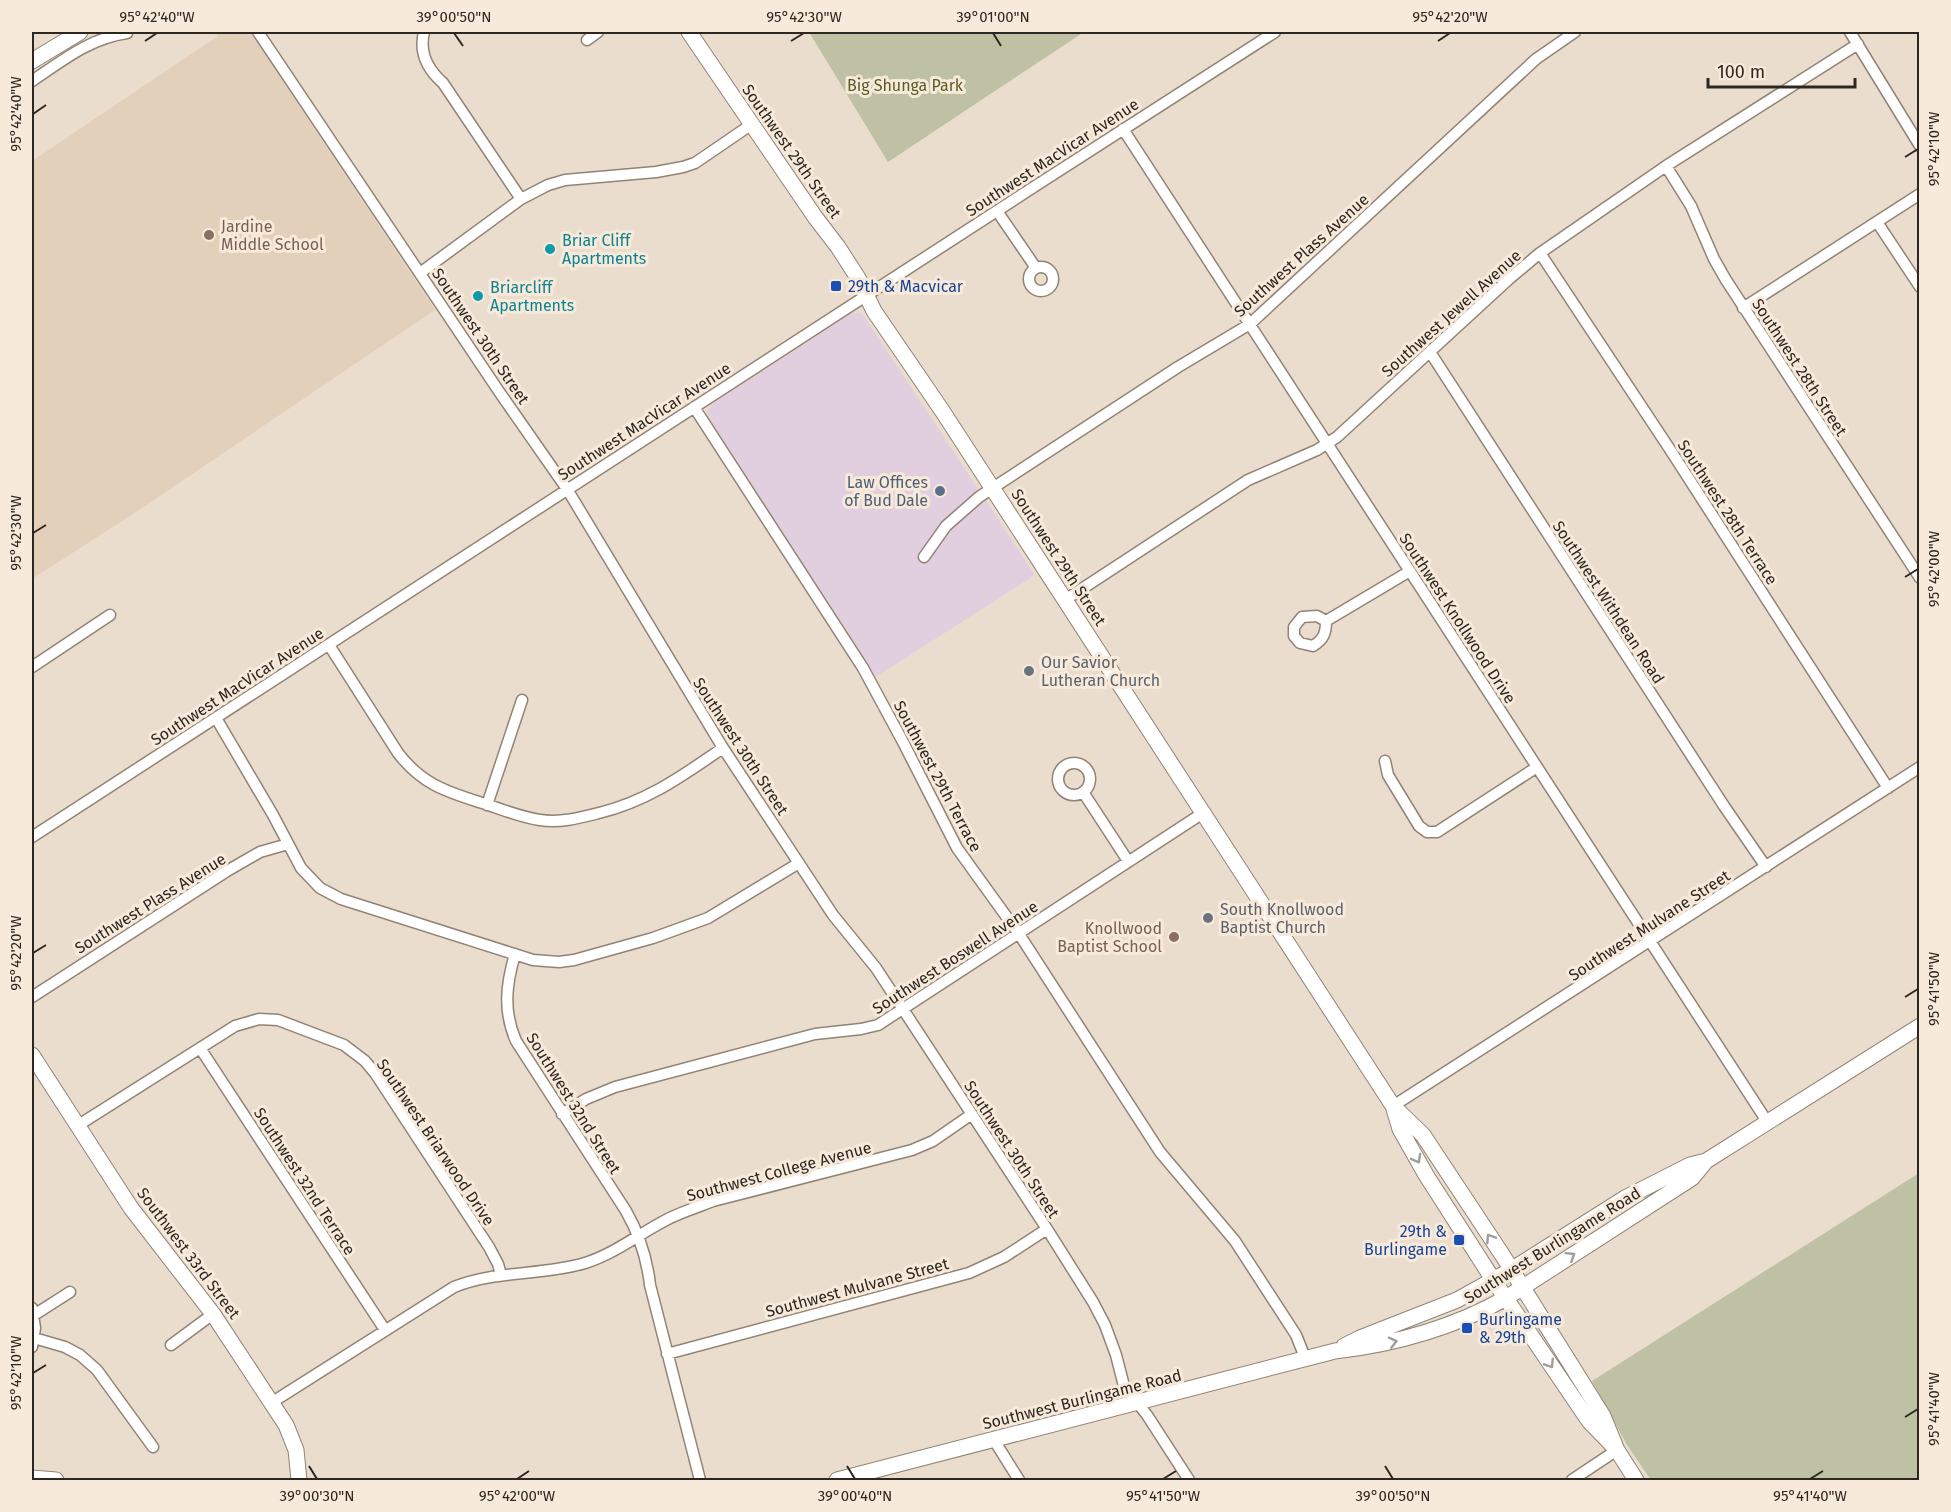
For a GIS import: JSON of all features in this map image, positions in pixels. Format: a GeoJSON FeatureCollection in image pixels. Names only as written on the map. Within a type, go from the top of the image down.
{"type":"FeatureCollection","features":[{"type":"Feature","properties":{"kind":"main road"},"geometry":{"type":"LineString","coordinates":[[32,61],[80,32]]}},
{"type":"Feature","properties":{"kind":"main road","name":"Southwest 29th Street"},"geometry":{"type":"LineString","coordinates":[[689,32],[815,217],[838,247],[880,320],[993,488],[1393,1106],[1423,1135],[1603,1416],[1617,1450],[1636,1480]]}},
{"type":"Feature","properties":{"kind":"main road","name":"Southwest Burlingame Road"},"geometry":{"type":"LineString","coordinates":[[837,1480],[854,1478],[1306,1360],[1335,1351],[1360,1338],[1457,1300],[1494,1281],[1625,1197],[1690,1165],[1706,1161],[1920,1026]]}},
{"type":"Feature","properties":{"kind":"main road","name":"Southwest 33rd Street"},"geometry":{"type":"LineString","coordinates":[[32,1054],[146,1229],[213,1314],[271,1402],[296,1450],[299,1480]]}},
{"type":"Feature","properties":{"kind":"main road","name":"Southwest 29th Street"},"geometry":{"type":"LineString","coordinates":[[1393,1106],[1400,1129],[1426,1175],[1494,1281],[1589,1421],[1617,1450]]}},
{"type":"Feature","properties":{"kind":"main road","name":"Southwest Burlingame Road"},"geometry":{"type":"LineString","coordinates":[[1335,1351],[1376,1346],[1423,1334],[1478,1314],[1692,1178],[1706,1161]]}},
{"type":"Feature","properties":{"kind":"main road"},"geometry":{"type":"LineString","coordinates":[[32,1478],[56,1480]]}},
{"type":"Feature","properties":{"kind":"street","name":"Southwest 30th Street"},"geometry":{"type":"LineString","coordinates":[[258,32],[567,489],[723,748],[832,915],[876,968],[1047,1229],[1093,1302],[1111,1340],[1124,1386],[1189,1480]]}},
{"type":"Feature","properties":{"kind":"street"},"geometry":{"type":"LineString","coordinates":[[587,40],[598,32]]}},
{"type":"Feature","properties":{"kind":"street","name":"Southwest MacVicar Avenue"},"geometry":{"type":"LineString","coordinates":[[32,837],[866,294],[1275,32]]}},
{"type":"Feature","properties":{"kind":"street","name":"Southwest Plass Avenue"},"geometry":{"type":"LineString","coordinates":[[924,556],[952,519],[993,488],[1178,367],[1250,324],[1536,59],[1575,32]]}},
{"type":"Feature","properties":{"kind":"street"},"geometry":{"type":"LineString","coordinates":[[1850,32],[1920,146]]}},
{"type":"Feature","properties":{"kind":"street"},"geometry":{"type":"LineString","coordinates":[[32,81],[93,42],[127,33]]}},
{"type":"Feature","properties":{"kind":"street"},"geometry":{"type":"LineString","coordinates":[[423,36],[423,52],[429,68],[443,83],[521,199]]}},
{"type":"Feature","properties":{"kind":"street","name":"Southwest Jewell Avenue"},"geometry":{"type":"LineString","coordinates":[[1065,600],[1248,480],[1328,444],[1540,253],[1666,166],[1858,44]]}},
{"type":"Feature","properties":{"kind":"street"},"geometry":{"type":"LineString","coordinates":[[47,51],[56,65]]}},
{"type":"Feature","properties":{"kind":"street"},"geometry":{"type":"LineString","coordinates":[[420,273],[521,199],[548,185],[565,180],[657,172],[683,167],[695,162],[752,124]]}},
{"type":"Feature","properties":{"kind":"street","name":"Southwest Knollwood Drive"},"geometry":{"type":"LineString","coordinates":[[1123,129],[1768,1123]]}},
{"type":"Feature","properties":{"kind":"street","name":"Southwest 28th Street"},"geometry":{"type":"LineString","coordinates":[[1666,166],[1691,206],[1714,259],[1743,308],[1920,578]]}},
{"type":"Feature","properties":{"kind":"street"},"geometry":{"type":"LineString","coordinates":[[1743,308],[1920,194]]}},
{"type":"Feature","properties":{"kind":"street"},"geometry":{"type":"LineString","coordinates":[[997,211],[1035,268]]}},
{"type":"Feature","properties":{"kind":"street"},"geometry":{"type":"LineString","coordinates":[[1877,222],[1920,287]]}},
{"type":"Feature","properties":{"kind":"street","name":"Southwest 28th Terrace"},"geometry":{"type":"LineString","coordinates":[[1540,253],[1671,451],[1888,788]]}},
{"type":"Feature","properties":{"kind":"street","name":"Southwest Withdean Road"},"geometry":{"type":"LineString","coordinates":[[1430,352],[1724,807],[1766,867]]}},
{"type":"Feature","properties":{"kind":"street","name":"Southwest 29th Terrace"},"geometry":{"type":"LineString","coordinates":[[694,407],[863,668],[957,848],[1019,934],[1160,1152],[1235,1241],[1296,1335],[1306,1360]]}},
{"type":"Feature","properties":{"kind":"street"},"geometry":{"type":"LineString","coordinates":[[1326,621],[1410,571]]}},
{"type":"Feature","properties":{"kind":"street"},"geometry":{"type":"LineString","coordinates":[[32,667],[110,615]]}},
{"type":"Feature","properties":{"kind":"street"},"geometry":{"type":"LineString","coordinates":[[329,645],[398,753],[424,780],[447,792],[541,820],[562,821],[583,818],[629,805],[658,792],[723,748]]}},
{"type":"Feature","properties":{"kind":"street"},"geometry":{"type":"LineString","coordinates":[[488,805],[522,700]]}},
{"type":"Feature","properties":{"kind":"street"},"geometry":{"type":"LineString","coordinates":[[216,718],[296,860],[320,888],[341,899],[533,960],[559,962],[574,960],[653,938],[708,918],[799,863]]}},
{"type":"Feature","properties":{"kind":"street"},"geometry":{"type":"LineString","coordinates":[[1385,761],[1388,775],[1419,826],[1431,832],[1437,832],[1537,767]]}},
{"type":"Feature","properties":{"kind":"street","name":"Southwest Mulvane Street"},"geometry":{"type":"LineString","coordinates":[[1393,1106],[1920,767]]}},
{"type":"Feature","properties":{"kind":"street"},"geometry":{"type":"LineString","coordinates":[[1083,792],[1128,861]]}},
{"type":"Feature","properties":{"kind":"street","name":"Southwest Boswell Avenue"},"geometry":{"type":"LineString","coordinates":[[562,1113],[586,1099],[615,1087],[815,1034],[871,1028],[885,1022],[1203,813]]}},
{"type":"Feature","properties":{"kind":"street","name":"Southwest Plass Avenue"},"geometry":{"type":"LineString","coordinates":[[32,997],[227,871],[260,852],[288,844]]}},
{"type":"Feature","properties":{"kind":"street","name":"Southwest 32nd Street"},"geometry":{"type":"LineString","coordinates":[[515,954],[508,979],[506,1000],[512,1031],[516,1041],[626,1211],[638,1236],[646,1259],[650,1285],[700,1480]]}},
{"type":"Feature","properties":{"kind":"street","name":"Southwest Briarwood Drive"},"geometry":{"type":"LineString","coordinates":[[77,1126],[235,1026],[266,1018],[305,1029],[344,1045],[375,1072],[489,1247],[501,1275]]}},
{"type":"Feature","properties":{"kind":"street","name":"Southwest 32nd Terrace"},"geometry":{"type":"LineString","coordinates":[[200,1048],[385,1330]]}},
{"type":"Feature","properties":{"kind":"street","name":"Southwest College Avenue"},"geometry":{"type":"LineString","coordinates":[[271,1402],[454,1287],[471,1280],[558,1269],[587,1262],[606,1255],[676,1215],[713,1201],[912,1150],[933,1141],[972,1114]]}},
{"type":"Feature","properties":{"kind":"street","name":"Southwest Mulvane Street"},"geometry":{"type":"LineString","coordinates":[[668,1354],[969,1273],[1004,1257],[1047,1229]]}},
{"type":"Feature","properties":{"kind":"street"},"geometry":{"type":"LineString","coordinates":[[70,1292],[33,1312],[33,1342],[49,1340],[80,1355],[97,1370],[153,1447]]}},
{"type":"Feature","properties":{"kind":"street"},"geometry":{"type":"LineString","coordinates":[[171,1345],[213,1314]]}},
{"type":"Feature","properties":{"kind":"street"},"geometry":{"type":"LineString","coordinates":[[994,1440],[1019,1480]]}},
{"type":"Feature","properties":{"kind":"street"},"geometry":{"type":"LineString","coordinates":[[1572,1480],[1617,1450]]}},
{"type":"Feature","properties":{"kind":"shaded area","name":"Jardine Middle School"},"geometry":{"type":"Polygon","coordinates":[[[214,32],[250,32],[435,310],[130,516],[32,579],[32,161],[218,36],[214,32]]]}},
{"type":"Feature","properties":{"kind":"shaded area"},"geometry":{"type":"Polygon","coordinates":[[[850,314],[862,314],[866,319],[1035,575],[876,677],[708,416],[707,410],[715,402],[850,314]]]}},
{"type":"Feature","properties":{"kind":"green space","name":"Big Shunga Park"},"geometry":{"type":"Polygon","coordinates":[[[809,32],[1084,32],[888,162],[809,32]]]}},
{"type":"Feature","properties":{"kind":"green space"},"geometry":{"type":"Polygon","coordinates":[[[1919,1173],[1919,1480],[1651,1480],[1627,1445],[1592,1381],[1919,1173]]]}},
{"type":"Feature","properties":{"kind":"place","name":"Jardine Middle School"},"geometry":{"type":"Point","coordinates":[209,235]}},
{"type":"Feature","properties":{"kind":"place","name":"Briar Cliff Apartments"},"geometry":{"type":"Point","coordinates":[550,249]}},
{"type":"Feature","properties":{"kind":"place","name":"29th & Macvicar"},"geometry":{"type":"Point","coordinates":[836,286]}},
{"type":"Feature","properties":{"kind":"place","name":"Briarcliff Apartments"},"geometry":{"type":"Point","coordinates":[478,296]}},
{"type":"Feature","properties":{"kind":"place","name":"Law Offices of Bud Dale"},"geometry":{"type":"Point","coordinates":[940,491]}},
{"type":"Feature","properties":{"kind":"place","name":"Our Savior Lutheran Church"},"geometry":{"type":"Point","coordinates":[1029,671]}},
{"type":"Feature","properties":{"kind":"place","name":"South Knollwood Baptist Church"},"geometry":{"type":"Point","coordinates":[1208,918]}},
{"type":"Feature","properties":{"kind":"place","name":"Knollwood Baptist School"},"geometry":{"type":"Point","coordinates":[1174,937]}},
{"type":"Feature","properties":{"kind":"place","name":"29th & Burlingame"},"geometry":{"type":"Point","coordinates":[1459,1240]}},
{"type":"Feature","properties":{"kind":"place","name":"Burlingame & 29th"},"geometry":{"type":"Point","coordinates":[1467,1328]}}]}
